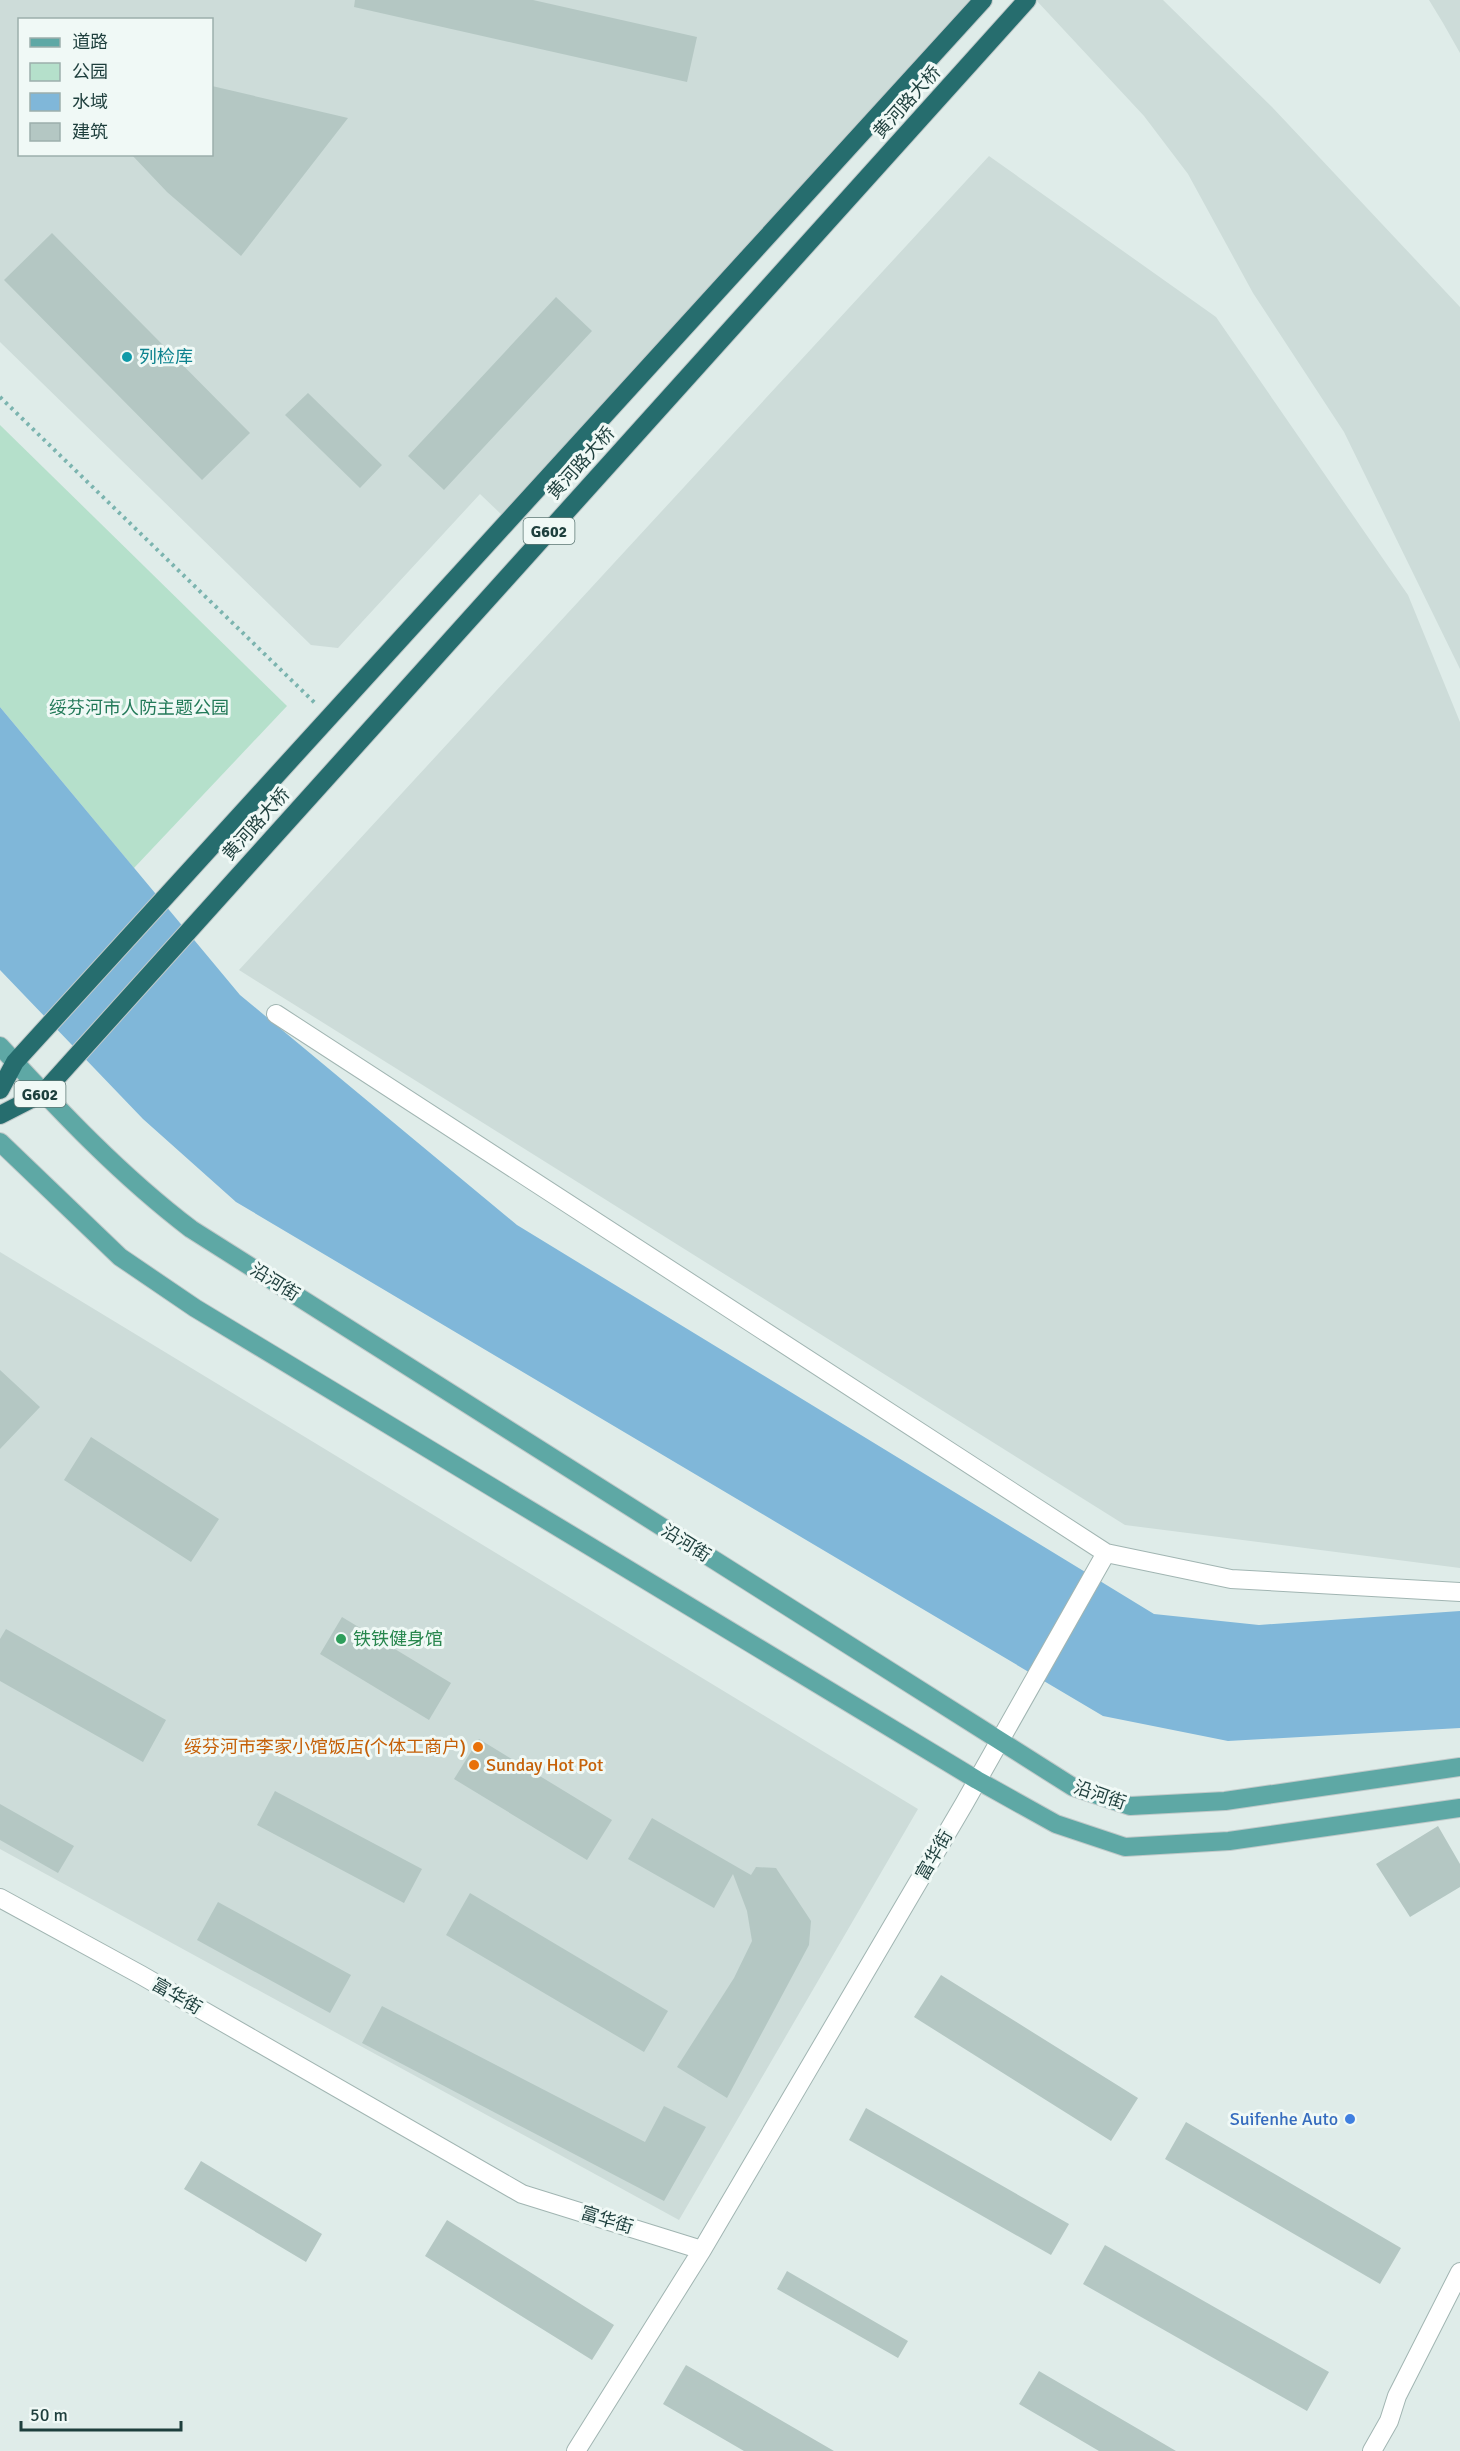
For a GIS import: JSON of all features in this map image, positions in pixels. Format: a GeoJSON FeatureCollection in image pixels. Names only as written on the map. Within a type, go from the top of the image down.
{"type":"FeatureCollection","features":[{"type":"Feature","properties":{"kind":"highway","name":"黄河路大桥"},"geometry":{"type":"LineString","coordinates":[[15,1062],[983,0]]}},
{"type":"Feature","properties":{"kind":"highway","name":"黄河路大桥"},"geometry":{"type":"LineString","coordinates":[[43,1093],[1027,0]]}},
{"type":"Feature","properties":{"kind":"highway","name":"G602"},"geometry":{"type":"LineString","coordinates":[[0,1090],[15,1062]]}},
{"type":"Feature","properties":{"kind":"highway","name":"G602"},"geometry":{"type":"LineString","coordinates":[[0,1115],[43,1093]]}},
{"type":"Feature","properties":{"kind":"main road","name":"沿河街"},"geometry":{"type":"LineString","coordinates":[[0,1046],[43,1093],[144,1192],[191,1229],[1073,1787],[1130,1806],[1225,1801],[1460,1767]]}},
{"type":"Feature","properties":{"kind":"main road"},"geometry":{"type":"LineString","coordinates":[[0,1142],[120,1257],[195,1308],[977,1780],[1056,1824],[1125,1847],[1230,1841],[1460,1808]]}},
{"type":"Feature","properties":{"kind":"street"},"geometry":{"type":"LineString","coordinates":[[276,1014],[1106,1553],[1231,1579],[1460,1592]]}},
{"type":"Feature","properties":{"kind":"street","name":"富华街"},"geometry":{"type":"LineString","coordinates":[[0,1898],[141,1975],[522,2194],[702,2250],[977,1780],[1106,1553]]}},
{"type":"Feature","properties":{"kind":"street"},"geometry":{"type":"LineString","coordinates":[[576,2451],[702,2250]]}},
{"type":"Feature","properties":{"kind":"street"},"geometry":{"type":"LineString","coordinates":[[1372,2451],[1389,2421],[1397,2396],[1460,2272]]}},
{"type":"Feature","properties":{"kind":"path"},"geometry":{"type":"LineString","coordinates":[[0,397],[330,718]]}},
{"type":"Feature","properties":{"kind":"shaded area"},"geometry":{"type":"Polygon","coordinates":[[[0,0],[972,0],[503,516],[480,494],[338,648],[311,645],[0,342],[0,0]]]}},
{"type":"Feature","properties":{"kind":"shaded area"},"geometry":{"type":"Polygon","coordinates":[[[1036,0],[1163,0],[1272,107],[1460,307],[1460,669],[1344,432],[1253,293],[1188,174],[1144,116],[1036,0]]]}},
{"type":"Feature","properties":{"kind":"shaded area"},"geometry":{"type":"Polygon","coordinates":[[[1429,0],[1460,0],[1460,53],[1443,23],[1429,0]]]}},
{"type":"Feature","properties":{"kind":"shaded area"},"geometry":{"type":"Polygon","coordinates":[[[989,156],[1216,317],[1408,595],[1460,722],[1460,1568],[1125,1525],[239,970],[989,156]]]}},
{"type":"Feature","properties":{"kind":"shaded area"},"geometry":{"type":"Polygon","coordinates":[[[0,1252],[918,1809],[679,2220],[0,1849],[0,1252]]]}},
{"type":"Feature","properties":{"kind":"green space","name":"绥芬河市人防主题公园"},"geometry":{"type":"Polygon","coordinates":[[[0,425],[287,706],[134,868],[0,707],[0,425]]]}},
{"type":"Feature","properties":{"kind":"water"},"geometry":{"type":"Polygon","coordinates":[[[0,707],[240,995],[517,1225],[1154,1614],[1259,1625],[1460,1611],[1460,1728],[1228,1741],[1103,1716],[236,1202],[143,1119],[0,970],[0,707]]]}},
{"type":"Feature","properties":{"kind":"building"},"geometry":{"type":"Polygon","coordinates":[[[355,0],[533,0],[697,37],[687,82],[354,7],[355,0]]]}},
{"type":"Feature","properties":{"kind":"building"},"geometry":{"type":"Polygon","coordinates":[[[213,86],[348,118],[241,256],[167,192],[133,156],[213,156],[213,86]]]}},
{"type":"Feature","properties":{"kind":"building","name":"列检库"},"geometry":{"type":"Polygon","coordinates":[[[52,233],[250,433],[202,480],[4,280],[52,233]]]}},
{"type":"Feature","properties":{"kind":"building"},"geometry":{"type":"Polygon","coordinates":[[[556,297],[592,331],[444,490],[408,456],[556,297]]]}},
{"type":"Feature","properties":{"kind":"building"},"geometry":{"type":"Polygon","coordinates":[[[308,393],[382,465],[360,488],[285,415],[308,393]]]}},
{"type":"Feature","properties":{"kind":"building"},"geometry":{"type":"Polygon","coordinates":[[[0,1370],[40,1407],[0,1449],[0,1370]]]}},
{"type":"Feature","properties":{"kind":"building"},"geometry":{"type":"Polygon","coordinates":[[[91,1437],[219,1519],[191,1562],[64,1480],[91,1437]]]}},
{"type":"Feature","properties":{"kind":"building"},"geometry":{"type":"Polygon","coordinates":[[[342,1617],[451,1683],[429,1720],[320,1654],[342,1617]]]}},
{"type":"Feature","properties":{"kind":"building"},"geometry":{"type":"Polygon","coordinates":[[[6,1629],[166,1720],[143,1762],[0,1681],[0,1639],[6,1629]]]}},
{"type":"Feature","properties":{"kind":"building"},"geometry":{"type":"Polygon","coordinates":[[[479,1739],[612,1820],[587,1860],[454,1779],[479,1739]]]}},
{"type":"Feature","properties":{"kind":"building"},"geometry":{"type":"Polygon","coordinates":[[[275,1791],[422,1869],[404,1903],[257,1825],[275,1791]]]}},
{"type":"Feature","properties":{"kind":"building"},"geometry":{"type":"Polygon","coordinates":[[[0,1804],[74,1846],[58,1873],[0,1840],[0,1804]]]}},
{"type":"Feature","properties":{"kind":"building"},"geometry":{"type":"Polygon","coordinates":[[[652,1818],[751,1875],[756,1867],[776,1868],[811,1921],[809,1945],[727,2098],[677,2067],[734,1978],[752,1941],[747,1911],[733,1874],[714,1908],[628,1859],[652,1818]]]}},
{"type":"Feature","properties":{"kind":"building"},"geometry":{"type":"Polygon","coordinates":[[[1438,1826],[1460,1864],[1460,1887],[1410,1917],[1376,1864],[1438,1826]]]}},
{"type":"Feature","properties":{"kind":"building"},"geometry":{"type":"Polygon","coordinates":[[[470,1893],[668,2011],[644,2052],[446,1935],[470,1893]]]}},
{"type":"Feature","properties":{"kind":"building"},"geometry":{"type":"Polygon","coordinates":[[[218,1902],[351,1975],[330,2013],[197,1940],[218,1902]]]}},
{"type":"Feature","properties":{"kind":"building"},"geometry":{"type":"Polygon","coordinates":[[[941,1975],[1138,2098],[1111,2141],[914,2017],[941,1975]]]}},
{"type":"Feature","properties":{"kind":"building"},"geometry":{"type":"Polygon","coordinates":[[[382,2006],[645,2142],[664,2106],[706,2127],[664,2201],[362,2043],[382,2006]]]}},
{"type":"Feature","properties":{"kind":"building"},"geometry":{"type":"Polygon","coordinates":[[[866,2108],[1069,2224],[1051,2255],[849,2140],[866,2108]]]}},
{"type":"Feature","properties":{"kind":"building"},"geometry":{"type":"Polygon","coordinates":[[[1186,2122],[1401,2248],[1380,2284],[1165,2159],[1186,2122]]]}},
{"type":"Feature","properties":{"kind":"building"},"geometry":{"type":"Polygon","coordinates":[[[201,2161],[322,2234],[306,2262],[184,2189],[201,2161]]]}},
{"type":"Feature","properties":{"kind":"building"},"geometry":{"type":"Polygon","coordinates":[[[447,2220],[614,2325],[592,2360],[425,2256],[447,2220]]]}},
{"type":"Feature","properties":{"kind":"building"},"geometry":{"type":"Polygon","coordinates":[[[1105,2245],[1329,2372],[1307,2411],[1083,2284],[1105,2245]]]}},
{"type":"Feature","properties":{"kind":"building"},"geometry":{"type":"Polygon","coordinates":[[[787,2271],[908,2341],[898,2358],[777,2289],[787,2271]]]}},
{"type":"Feature","properties":{"kind":"building"},"geometry":{"type":"Polygon","coordinates":[[[686,2365],[834,2451],[744,2451],[663,2404],[686,2365]]]}},
{"type":"Feature","properties":{"kind":"building"},"geometry":{"type":"Polygon","coordinates":[[[1039,2371],[1176,2451],[1099,2451],[1019,2404],[1039,2371]]]}},
{"type":"Feature","properties":{"kind":"place","name":"列检库"},"geometry":{"type":"Point","coordinates":[127,357]}},
{"type":"Feature","properties":{"kind":"place","name":"铁铁健身馆"},"geometry":{"type":"Point","coordinates":[341,1639]}},
{"type":"Feature","properties":{"kind":"place","name":"绥芬河市李家小馆饭店(个体工商户)"},"geometry":{"type":"Point","coordinates":[478,1747]}},
{"type":"Feature","properties":{"kind":"place","name":"Sunday Hot Pot"},"geometry":{"type":"Point","coordinates":[474,1765]}},
{"type":"Feature","properties":{"kind":"place","name":"Suifenhe Auto"},"geometry":{"type":"Point","coordinates":[1350,2119]}}]}
